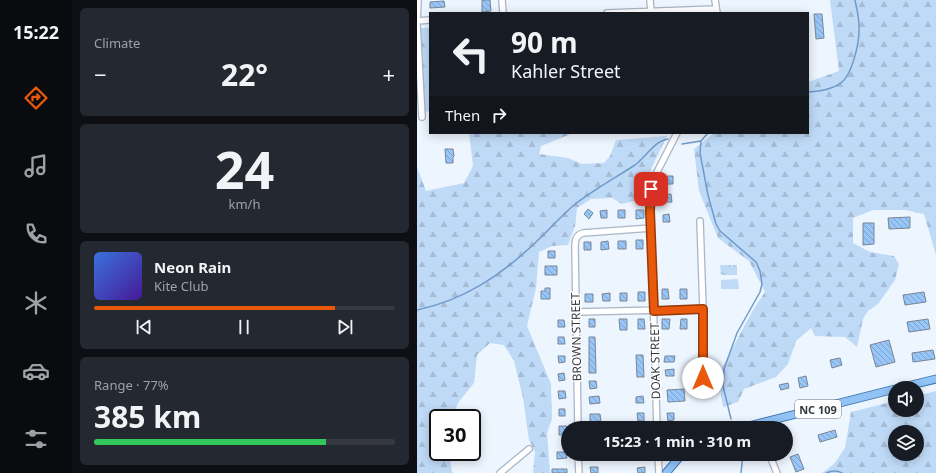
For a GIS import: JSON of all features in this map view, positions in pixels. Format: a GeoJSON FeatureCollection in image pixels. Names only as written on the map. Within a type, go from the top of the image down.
{"type":"FeatureCollection","features":[{"type":"Feature","properties":{"kind":"main road"},"geometry":{"type":"LineString","coordinates":[[924,382],[936,379]]}},
{"type":"Feature","properties":{"kind":"main road","name":"NC 109"},"geometry":{"type":"LineString","coordinates":[[778,421],[888,391]]}},
{"type":"Feature","properties":{"kind":"main road"},"geometry":{"type":"LineString","coordinates":[[666,473],[677,461]]}},
{"type":"Feature","properties":{"kind":"street"},"geometry":{"type":"LineString","coordinates":[[417,111],[422,117],[417,24],[418,0]]}},
{"type":"Feature","properties":{"kind":"street"},"geometry":{"type":"LineString","coordinates":[[503,0],[503,12]]}},
{"type":"Feature","properties":{"kind":"street"},"geometry":{"type":"LineString","coordinates":[[650,0],[651,12],[716,11],[715,0]]}},
{"type":"Feature","properties":{"kind":"street"},"geometry":{"type":"LineString","coordinates":[[418,20],[429,20]]}},
{"type":"Feature","properties":{"kind":"street","name":"DOAK STREET"},"geometry":{"type":"LineString","coordinates":[[657,421],[650,211],[651,189],[659,167],[676,134]]}},
{"type":"Feature","properties":{"kind":"street"},"geometry":{"type":"LineString","coordinates":[[700,220],[703,309],[703,378]]}},
{"type":"Feature","properties":{"kind":"street","name":"BROWN STREET"},"geometry":{"type":"LineString","coordinates":[[578,421],[575,247],[577,236],[583,232],[651,228]]}},
{"type":"Feature","properties":{"kind":"street"},"geometry":{"type":"LineString","coordinates":[[576,312],[703,309]]}},
{"type":"Feature","properties":{"kind":"street"},"geometry":{"type":"LineString","coordinates":[[500,473],[529,449]]}},
{"type":"Feature","properties":{"kind":"street"},"geometry":{"type":"LineString","coordinates":[[579,461],[579,473]]}},
{"type":"Feature","properties":{"kind":"street"},"geometry":{"type":"LineString","coordinates":[[658,461],[659,473]]}},
{"type":"Feature","properties":{"kind":"street"},"geometry":{"type":"LineString","coordinates":[[772,461],[777,473]]}},
{"type":"Feature","properties":{"kind":"green space"},"geometry":{"type":"Polygon","coordinates":[[[830,0],[936,0],[936,255],[924,214],[905,210],[873,210],[853,218],[853,243],[870,252],[894,256],[899,264],[895,280],[878,304],[868,311],[863,319],[857,347],[845,337],[815,336],[811,328],[796,341],[788,364],[776,377],[744,389],[738,402],[723,407],[718,375],[753,310],[765,292],[749,261],[718,238],[699,191],[694,149],[713,134],[809,134],[809,82],[839,71],[830,0]]]}},
{"type":"Feature","properties":{"kind":"green space"},"geometry":{"type":"Polygon","coordinates":[[[420,28],[429,28],[429,112],[424,111],[420,28]]]}},
{"type":"Feature","properties":{"kind":"green space"},"geometry":{"type":"Polygon","coordinates":[[[469,134],[571,134],[541,146],[539,154],[568,158],[582,164],[604,163],[610,156],[616,140],[667,136],[652,167],[642,199],[622,204],[612,198],[591,199],[577,208],[575,226],[568,245],[552,246],[539,252],[536,288],[527,326],[551,384],[552,419],[547,433],[550,473],[533,473],[535,452],[529,440],[523,398],[514,361],[504,345],[490,343],[477,355],[474,383],[458,403],[456,409],[429,409],[429,461],[450,461],[452,472],[454,473],[417,473],[417,167],[426,191],[464,183],[473,166],[469,134]]]}},
{"type":"Feature","properties":{"kind":"green space"},"geometry":{"type":"Polygon","coordinates":[[[720,265],[737,265],[737,275],[721,275],[720,265]]]}},
{"type":"Feature","properties":{"kind":"green space"},"geometry":{"type":"Polygon","coordinates":[[[738,279],[739,289],[721,289],[721,280],[738,279]]]}},
{"type":"Feature","properties":{"kind":"green space"},"geometry":{"type":"Polygon","coordinates":[[[936,391],[936,473],[822,473],[834,464],[845,448],[851,412],[888,403],[888,417],[924,417],[924,394],[936,391]]]}},
{"type":"Feature","properties":{"kind":"building"},"geometry":{"type":"Polygon","coordinates":[[[482,0],[490,0],[491,11],[482,12],[482,0]]]}},
{"type":"Feature","properties":{"kind":"building"},"geometry":{"type":"Polygon","coordinates":[[[444,1],[445,7],[430,8],[430,2],[444,1]]]}},
{"type":"Feature","properties":{"kind":"building"},"geometry":{"type":"Polygon","coordinates":[[[814,14],[822,14],[824,38],[816,39],[814,14]]]}},
{"type":"Feature","properties":{"kind":"building"},"geometry":{"type":"Polygon","coordinates":[[[445,149],[453,149],[453,163],[446,163],[445,149]]]}},
{"type":"Feature","properties":{"kind":"building"},"geometry":{"type":"Polygon","coordinates":[[[667,176],[673,176],[673,184],[667,184],[667,176]]]}},
{"type":"Feature","properties":{"kind":"building"},"geometry":{"type":"Polygon","coordinates":[[[671,194],[672,202],[664,202],[664,195],[671,194]]]}},
{"type":"Feature","properties":{"kind":"building"},"geometry":{"type":"Polygon","coordinates":[[[588,209],[593,213],[589,219],[584,214],[588,209]]]}},
{"type":"Feature","properties":{"kind":"building"},"geometry":{"type":"Polygon","coordinates":[[[607,210],[607,218],[601,218],[600,211],[607,210]]]}},
{"type":"Feature","properties":{"kind":"building"},"geometry":{"type":"Polygon","coordinates":[[[618,210],[625,210],[625,218],[618,218],[618,210]]]}},
{"type":"Feature","properties":{"kind":"building"},"geometry":{"type":"Polygon","coordinates":[[[636,210],[644,210],[644,218],[636,219],[636,210]]]}},
{"type":"Feature","properties":{"kind":"building"},"geometry":{"type":"Polygon","coordinates":[[[669,214],[670,222],[663,222],[663,215],[669,214]]]}},
{"type":"Feature","properties":{"kind":"building"},"geometry":{"type":"Polygon","coordinates":[[[910,217],[910,228],[889,229],[888,218],[910,217]]]}},
{"type":"Feature","properties":{"kind":"building"},"geometry":{"type":"Polygon","coordinates":[[[863,223],[874,223],[874,244],[863,245],[863,223]]]}},
{"type":"Feature","properties":{"kind":"building"},"geometry":{"type":"Polygon","coordinates":[[[636,240],[643,240],[643,249],[636,249],[636,240]]]}},
{"type":"Feature","properties":{"kind":"building"},"geometry":{"type":"Polygon","coordinates":[[[608,241],[609,249],[601,250],[601,242],[608,241]]]}},
{"type":"Feature","properties":{"kind":"building"},"geometry":{"type":"Polygon","coordinates":[[[618,241],[626,241],[626,249],[618,249],[618,241]]]}},
{"type":"Feature","properties":{"kind":"building"},"geometry":{"type":"Polygon","coordinates":[[[584,242],[591,242],[591,250],[584,250],[584,242]]]}},
{"type":"Feature","properties":{"kind":"building"},"geometry":{"type":"Polygon","coordinates":[[[548,251],[555,251],[555,258],[548,258],[548,251]]]}},
{"type":"Feature","properties":{"kind":"building"},"geometry":{"type":"Polygon","coordinates":[[[545,266],[557,266],[557,275],[545,275],[545,266]]]}},
{"type":"Feature","properties":{"kind":"building"},"geometry":{"type":"Polygon","coordinates":[[[545,288],[550,288],[550,299],[541,299],[541,291],[545,291],[545,288]]]}},
{"type":"Feature","properties":{"kind":"building"},"geometry":{"type":"Polygon","coordinates":[[[662,289],[668,289],[669,299],[662,299],[662,289]]]}},
{"type":"Feature","properties":{"kind":"building"},"geometry":{"type":"Polygon","coordinates":[[[680,289],[687,289],[687,299],[680,299],[680,289]]]}},
{"type":"Feature","properties":{"kind":"building"},"geometry":{"type":"Polygon","coordinates":[[[638,292],[645,292],[645,301],[638,301],[638,292]]]}},
{"type":"Feature","properties":{"kind":"building"},"geometry":{"type":"Polygon","coordinates":[[[924,292],[926,302],[905,305],[903,295],[924,292]]]}},
{"type":"Feature","properties":{"kind":"building"},"geometry":{"type":"Polygon","coordinates":[[[610,293],[610,301],[603,301],[602,294],[610,293]]]}},
{"type":"Feature","properties":{"kind":"building"},"geometry":{"type":"Polygon","coordinates":[[[620,293],[627,293],[627,301],[620,301],[620,293]]]}},
{"type":"Feature","properties":{"kind":"building"},"geometry":{"type":"Polygon","coordinates":[[[585,294],[593,294],[593,302],[585,302],[585,294]]]}},
{"type":"Feature","properties":{"kind":"building"},"geometry":{"type":"Polygon","coordinates":[[[589,319],[595,319],[595,327],[589,327],[589,319]]]}},
{"type":"Feature","properties":{"kind":"building"},"geometry":{"type":"Polygon","coordinates":[[[619,319],[627,319],[627,330],[620,330],[619,319]]]}},
{"type":"Feature","properties":{"kind":"building"},"geometry":{"type":"Polygon","coordinates":[[[638,319],[644,319],[645,329],[638,329],[638,319]]]}},
{"type":"Feature","properties":{"kind":"building"},"geometry":{"type":"Polygon","coordinates":[[[662,319],[670,319],[669,329],[662,329],[662,319]]]}},
{"type":"Feature","properties":{"kind":"building"},"geometry":{"type":"Polygon","coordinates":[[[681,319],[687,319],[687,329],[680,329],[681,319]]]}},
{"type":"Feature","properties":{"kind":"building"},"geometry":{"type":"Polygon","coordinates":[[[928,319],[930,329],[909,332],[907,322],[928,319]]]}},
{"type":"Feature","properties":{"kind":"building"},"geometry":{"type":"Polygon","coordinates":[[[558,320],[564,320],[565,327],[558,327],[558,320]]]}},
{"type":"Feature","properties":{"kind":"building"},"geometry":{"type":"Polygon","coordinates":[[[558,337],[564,337],[565,344],[558,344],[558,337]]]}},
{"type":"Feature","properties":{"kind":"building"},"geometry":{"type":"Polygon","coordinates":[[[589,337],[595,337],[596,373],[589,373],[589,337]]]}},
{"type":"Feature","properties":{"kind":"building"},"geometry":{"type":"Polygon","coordinates":[[[889,340],[895,362],[876,367],[870,345],[889,340]]]}},
{"type":"Feature","properties":{"kind":"building"},"geometry":{"type":"Polygon","coordinates":[[[933,350],[935,359],[913,362],[912,353],[933,350]]]}},
{"type":"Feature","properties":{"kind":"building"},"geometry":{"type":"Polygon","coordinates":[[[636,355],[643,355],[644,377],[637,377],[636,355]]]}},
{"type":"Feature","properties":{"kind":"building"},"geometry":{"type":"Polygon","coordinates":[[[558,356],[565,356],[565,362],[559,363],[558,356]]]}},
{"type":"Feature","properties":{"kind":"building"},"geometry":{"type":"Polygon","coordinates":[[[665,356],[675,356],[674,362],[664,362],[665,356]]]}},
{"type":"Feature","properties":{"kind":"building"},"geometry":{"type":"Polygon","coordinates":[[[840,358],[842,365],[832,368],[830,360],[840,358]]]}},
{"type":"Feature","properties":{"kind":"building"},"geometry":{"type":"Polygon","coordinates":[[[674,369],[674,376],[666,376],[665,370],[674,369]]]}},
{"type":"Feature","properties":{"kind":"building"},"geometry":{"type":"Polygon","coordinates":[[[564,373],[565,380],[559,381],[558,374],[564,373]]]}},
{"type":"Feature","properties":{"kind":"building"},"geometry":{"type":"Polygon","coordinates":[[[806,376],[808,386],[800,388],[798,378],[806,376]]]}},
{"type":"Feature","properties":{"kind":"building"},"geometry":{"type":"Polygon","coordinates":[[[589,381],[596,381],[597,388],[590,389],[589,381]]]}},
{"type":"Feature","properties":{"kind":"building"},"geometry":{"type":"Polygon","coordinates":[[[788,383],[789,388],[781,390],[779,385],[788,383]]]}},
{"type":"Feature","properties":{"kind":"building"},"geometry":{"type":"Polygon","coordinates":[[[684,389],[685,401],[668,402],[667,390],[684,389]]]}},
{"type":"Feature","properties":{"kind":"building"},"geometry":{"type":"Polygon","coordinates":[[[558,391],[565,391],[566,398],[559,399],[558,391]]]}},
{"type":"Feature","properties":{"kind":"building"},"geometry":{"type":"Polygon","coordinates":[[[599,396],[600,403],[590,404],[589,397],[599,396]]]}},
{"type":"Feature","properties":{"kind":"building"},"geometry":{"type":"Polygon","coordinates":[[[643,396],[644,403],[636,403],[636,397],[643,396]]]}},
{"type":"Feature","properties":{"kind":"building"},"geometry":{"type":"Polygon","coordinates":[[[559,409],[565,409],[565,416],[559,416],[559,409]]]}},
{"type":"Feature","properties":{"kind":"building"},"geometry":{"type":"Polygon","coordinates":[[[637,413],[644,413],[644,421],[638,421],[637,413]]]}},
{"type":"Feature","properties":{"kind":"building"},"geometry":{"type":"Polygon","coordinates":[[[667,413],[674,413],[674,420],[668,421],[667,413]]]}},
{"type":"Feature","properties":{"kind":"building"},"geometry":{"type":"Polygon","coordinates":[[[590,414],[600,414],[601,421],[590,421],[590,414]]]}},
{"type":"Feature","properties":{"kind":"building"},"geometry":{"type":"Polygon","coordinates":[[[559,426],[561,426],[561,435],[559,435],[559,426]]]}},
{"type":"Feature","properties":{"kind":"building"},"geometry":{"type":"Polygon","coordinates":[[[835,430],[837,437],[820,442],[818,435],[835,430]]]}},
{"type":"Feature","properties":{"kind":"building"},"geometry":{"type":"Polygon","coordinates":[[[557,452],[561,452],[561,459],[557,459],[557,452]]]}},
{"type":"Feature","properties":{"kind":"building"},"geometry":{"type":"Polygon","coordinates":[[[798,454],[804,469],[796,472],[792,461],[793,461],[793,456],[798,454]]]}},
{"type":"Feature","properties":{"kind":"building"},"geometry":{"type":"Polygon","coordinates":[[[590,467],[598,467],[598,473],[591,473],[590,467]]]}},
{"type":"Feature","properties":{"kind":"building"},"geometry":{"type":"Polygon","coordinates":[[[645,467],[645,473],[638,473],[637,468],[645,467]]]}},
{"type":"Feature","properties":{"kind":"building"},"geometry":{"type":"Polygon","coordinates":[[[552,469],[567,469],[567,473],[552,473],[552,469]]]}},
{"type":"Feature","properties":{"kind":"waterway"},"geometry":{"type":"LineString","coordinates":[[809,92],[829,89],[841,83],[852,66],[859,37],[859,19],[855,0]]}},
{"type":"Feature","properties":{"kind":"waterway"},"geometry":{"type":"LineString","coordinates":[[707,134],[701,141],[700,153],[708,195],[716,224],[720,231],[756,262],[760,271],[762,284],[760,292],[737,333],[724,369],[723,386],[731,419]]}},
{"type":"Feature","properties":{"kind":"waterway"},"geometry":{"type":"LineString","coordinates":[[417,310],[450,300],[466,293],[495,276],[522,255],[574,205],[596,189],[635,165],[658,143],[668,139]]}},
{"type":"Feature","properties":{"kind":"waterway"},"geometry":{"type":"LineString","coordinates":[[682,144],[701,141]]}},
{"type":"Feature","properties":{"kind":"waterway"},"geometry":{"type":"LineString","coordinates":[[741,473],[742,461]]}},
{"type":"Feature","properties":{"kind":"waterway"},"geometry":{"type":"LineString","coordinates":[[826,473],[834,471],[842,473]]}},
{"type":"Feature","properties":{"kind":"route"},"geometry":{"type":"LineString","coordinates":[[651,189],[650,211],[654,311],[703,309],[703,378]]}}]}
